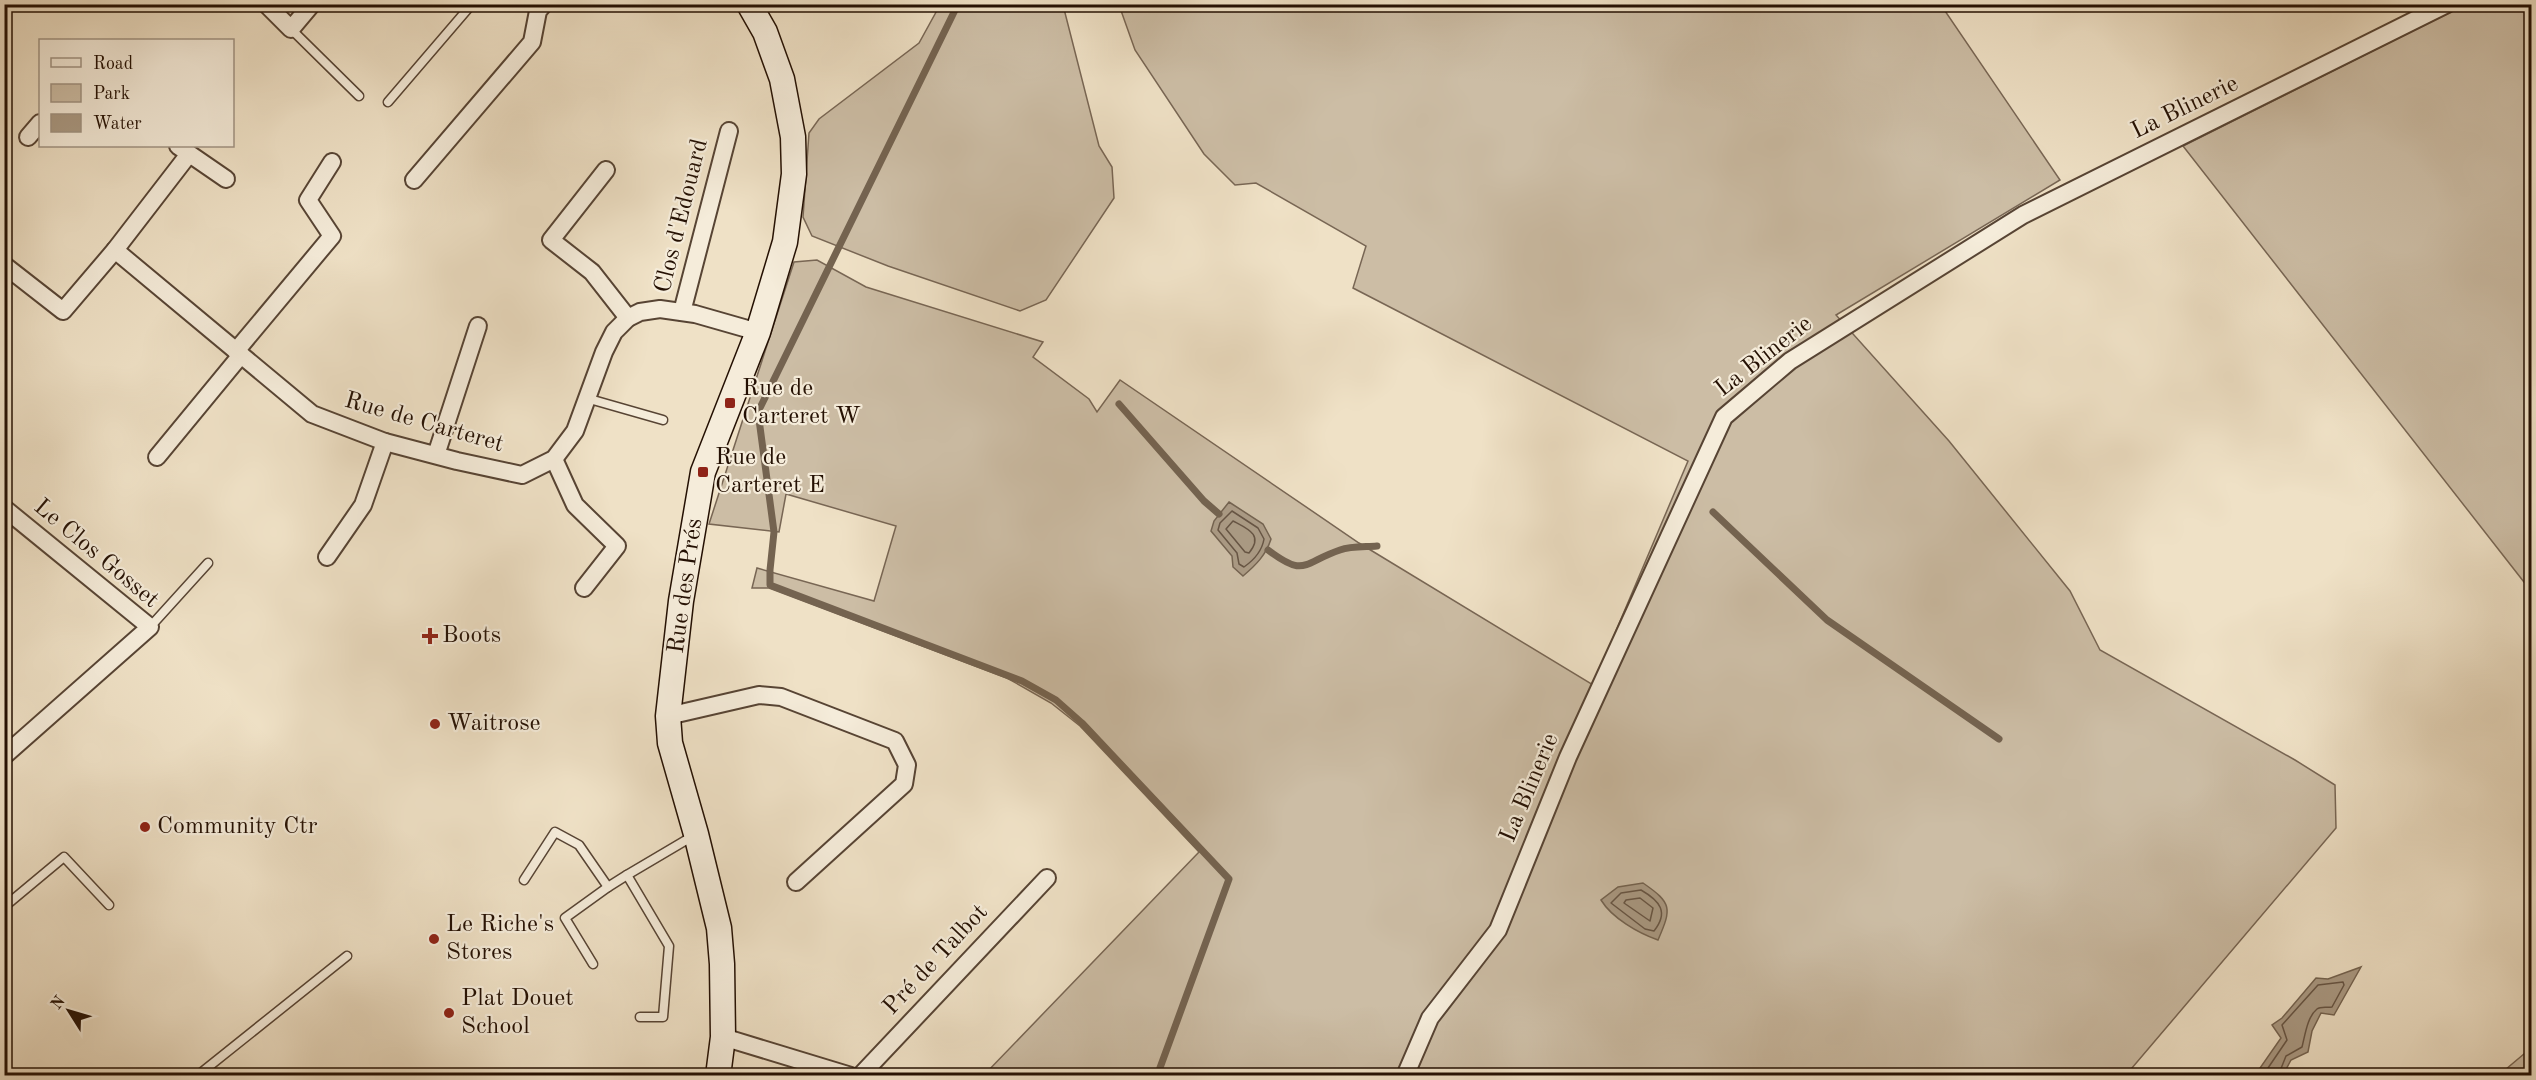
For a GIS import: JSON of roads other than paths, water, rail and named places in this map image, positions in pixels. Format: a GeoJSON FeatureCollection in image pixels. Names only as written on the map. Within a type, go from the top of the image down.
{"type":"FeatureCollection","features":[{"type":"Feature","properties":{"kind":"main road","name":"Rue des Prés"},"geometry":{"type":"LineString","coordinates":[[718,1076],[723,1037],[719,928],[696,834],[669,742],[668,716],[681,601],[703,472],[758,332],[784,242],[794,174],[793,137],[782,79],[765,32],[749,4]]}},
{"type":"Feature","properties":{"kind":"street"},"geometry":{"type":"LineString","coordinates":[[266,4],[291,29],[312,4]]}},
{"type":"Feature","properties":{"kind":"street"},"geometry":{"type":"LineString","coordinates":[[414,180],[532,42],[538,11],[544,4]]}},
{"type":"Feature","properties":{"kind":"street","name":"La Blinerie"},"geometry":{"type":"LineString","coordinates":[[1405,1076],[1430,1018],[1498,930],[1568,757],[1724,417],[1790,361],[2023,215],[2447,4]]}},
{"type":"Feature","properties":{"kind":"street"},"geometry":{"type":"LineString","coordinates":[[28,137],[39,124]]}},
{"type":"Feature","properties":{"kind":"street","name":"Clos d'Edouard"},"geometry":{"type":"LineString","coordinates":[[682,312],[729,131]]}},
{"type":"Feature","properties":{"kind":"street"},"geometry":{"type":"LineString","coordinates":[[4,265],[63,311],[115,250],[183,150],[226,179]]}},
{"type":"Feature","properties":{"kind":"street"},"geometry":{"type":"LineString","coordinates":[[157,457],[332,236],[308,200],[332,162]]}},
{"type":"Feature","properties":{"kind":"street"},"geometry":{"type":"LineString","coordinates":[[606,170],[551,240],[592,272],[628,318],[640,312],[660,309],[682,312],[758,332]]}},
{"type":"Feature","properties":{"kind":"street","name":"Rue de Carteret"},"geometry":{"type":"LineString","coordinates":[[115,250],[312,414],[385,442],[522,475],[554,459],[575,431],[604,352],[614,332],[628,318]]}},
{"type":"Feature","properties":{"kind":"street"},"geometry":{"type":"LineString","coordinates":[[436,455],[478,326]]}},
{"type":"Feature","properties":{"kind":"street"},"geometry":{"type":"LineString","coordinates":[[327,557],[363,504],[385,442]]}},
{"type":"Feature","properties":{"kind":"street"},"geometry":{"type":"LineString","coordinates":[[554,459],[575,505],[617,546],[584,588]]}},
{"type":"Feature","properties":{"kind":"street","name":"Le Clos Gosset"},"geometry":{"type":"LineString","coordinates":[[4,508],[150,627],[4,756]]}},
{"type":"Feature","properties":{"kind":"street"},"geometry":{"type":"LineString","coordinates":[[668,716],[759,695],[781,697],[895,741],[907,765],[904,784],[796,882]]}},
{"type":"Feature","properties":{"kind":"street","name":"Pré de Talbot"},"geometry":{"type":"LineString","coordinates":[[860,1076],[1047,878]]}},
{"type":"Feature","properties":{"kind":"street"},"geometry":{"type":"LineString","coordinates":[[723,1037],[851,1076]]}},
{"type":"Feature","properties":{"kind":"lane"},"geometry":{"type":"LineString","coordinates":[[388,102],[472,4]]}},
{"type":"Feature","properties":{"kind":"lane"},"geometry":{"type":"LineString","coordinates":[[291,29],[359,96]]}},
{"type":"Feature","properties":{"kind":"lane"},"geometry":{"type":"LineString","coordinates":[[586,398],[663,420]]}},
{"type":"Feature","properties":{"kind":"lane"},"geometry":{"type":"LineString","coordinates":[[150,627],[208,563]]}},
{"type":"Feature","properties":{"kind":"lane"},"geometry":{"type":"LineString","coordinates":[[524,880],[555,832],[579,845],[608,887]]}},
{"type":"Feature","properties":{"kind":"lane"},"geometry":{"type":"LineString","coordinates":[[593,964],[565,918],[608,887],[696,834]]}},
{"type":"Feature","properties":{"kind":"lane"},"geometry":{"type":"LineString","coordinates":[[4,907],[64,857],[108,905]]}},
{"type":"Feature","properties":{"kind":"lane"},"geometry":{"type":"LineString","coordinates":[[627,875],[669,946],[663,1017],[640,1017]]}},
{"type":"Feature","properties":{"kind":"lane"},"geometry":{"type":"LineString","coordinates":[[197,1076],[347,956]]}},
{"type":"Feature","properties":{"kind":"water"},"geometry":{"type":"Polygon","coordinates":[[[1229,502],[1263,524],[1271,539],[1260,559],[1243,576],[1233,567],[1232,556],[1211,531],[1214,521],[1229,502]]]}},
{"type":"Feature","properties":{"kind":"water"},"geometry":{"type":"Polygon","coordinates":[[[1643,883],[1660,896],[1667,907],[1666,920],[1658,940],[1626,924],[1601,900],[1618,887],[1643,883]]]}},
{"type":"Feature","properties":{"kind":"water"},"geometry":{"type":"Polygon","coordinates":[[[2361,967],[2334,1015],[2321,1013],[2312,1031],[2308,1052],[2291,1060],[2283,1075],[2263,1075],[2260,1068],[2281,1038],[2272,1025],[2282,1018],[2316,978],[2328,979],[2361,967]]]}},
{"type":"Feature","properties":{"kind":"waterway"},"geometry":{"type":"LineString","coordinates":[[958,4],[758,412],[774,532],[770,585],[1022,681],[1056,700],[1082,723],[1229,879],[1157,1076]]}},
{"type":"Feature","properties":{"kind":"waterway"},"geometry":{"type":"LineString","coordinates":[[1119,404],[1204,501],[1219,514]]}},
{"type":"Feature","properties":{"kind":"waterway"},"geometry":{"type":"LineString","coordinates":[[1713,512],[1827,620],[1999,739]]}},
{"type":"Feature","properties":{"kind":"waterway"},"geometry":{"type":"LineString","coordinates":[[1268,550],[1280,559],[1297,566],[1344,549],[1377,546]]}},
{"type":"Feature","properties":{"kind":"place","name":"Rue de Carteret W"},"geometry":{"type":"Point","coordinates":[730,403]}},
{"type":"Feature","properties":{"kind":"place","name":"Rue de Carteret E"},"geometry":{"type":"Point","coordinates":[703,472]}},
{"type":"Feature","properties":{"kind":"place","name":"Boots"},"geometry":{"type":"Point","coordinates":[430,636]}},
{"type":"Feature","properties":{"kind":"place","name":"Waitrose"},"geometry":{"type":"Point","coordinates":[435,724]}},
{"type":"Feature","properties":{"kind":"place","name":"Community Ctr"},"geometry":{"type":"Point","coordinates":[145,827]}},
{"type":"Feature","properties":{"kind":"place","name":"Le Riche's Stores"},"geometry":{"type":"Point","coordinates":[434,939]}},
{"type":"Feature","properties":{"kind":"place","name":"Plat Douet School"},"geometry":{"type":"Point","coordinates":[449,1013]}}]}
